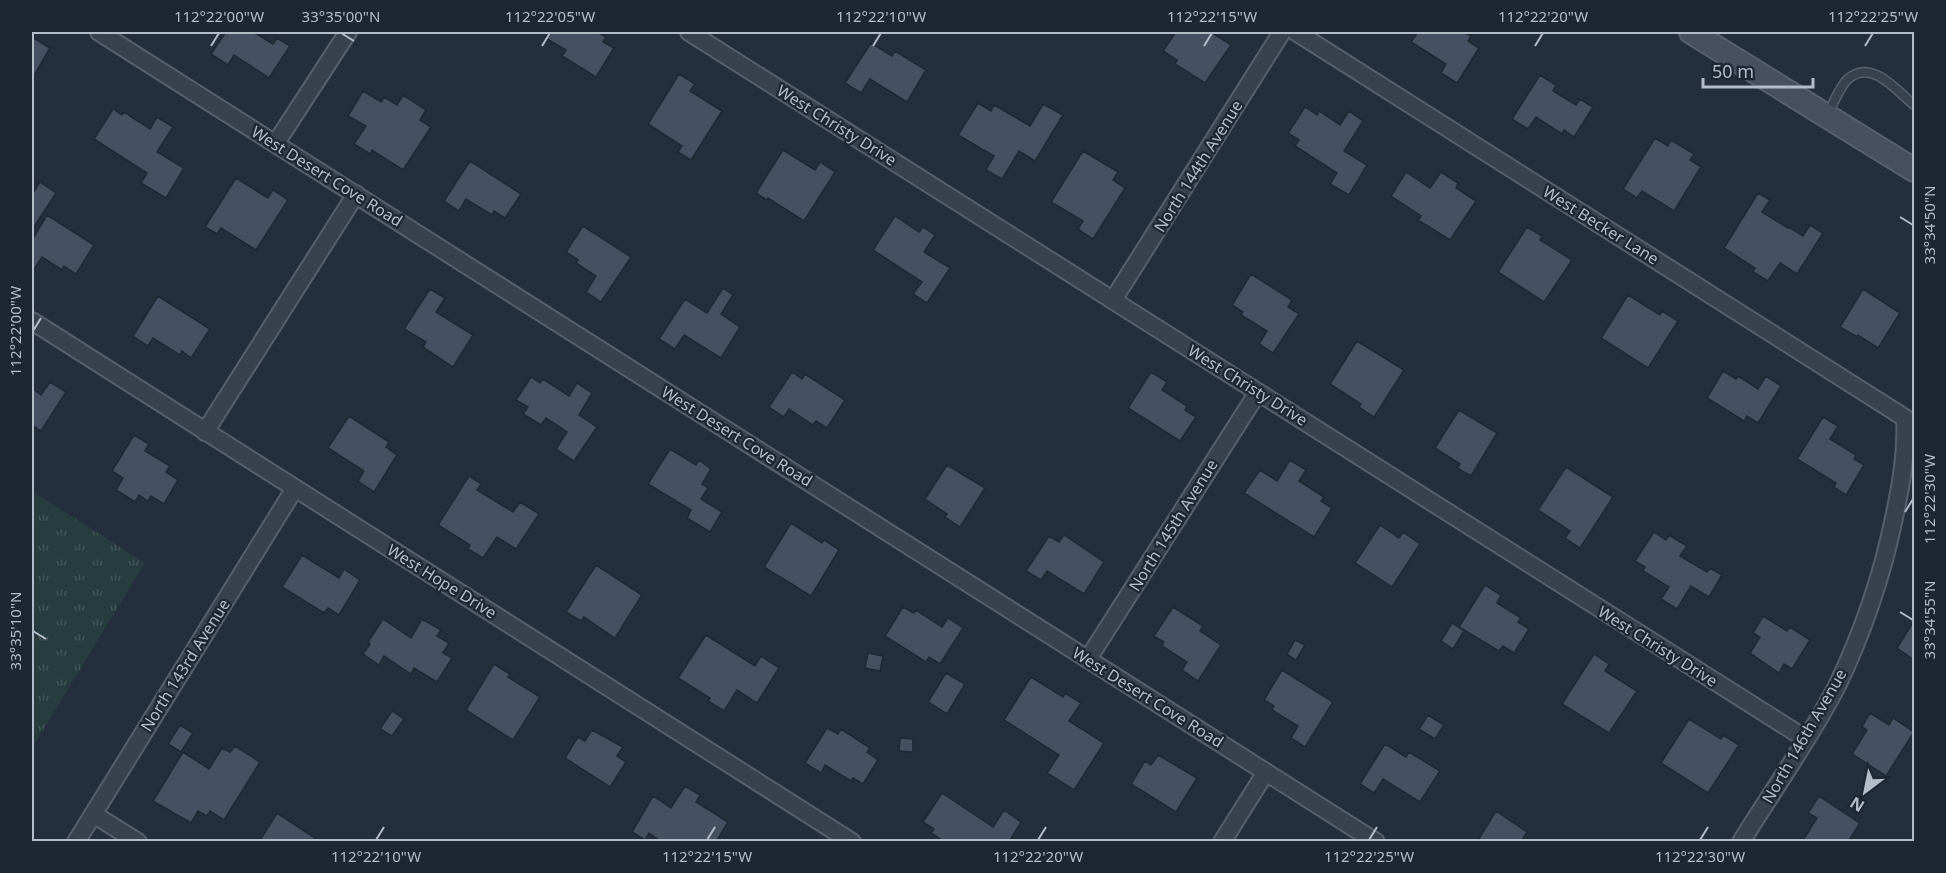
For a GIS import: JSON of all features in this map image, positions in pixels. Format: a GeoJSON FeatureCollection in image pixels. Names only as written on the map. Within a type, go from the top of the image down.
{"type":"FeatureCollection","features":[{"type":"Feature","properties":{"kind":"main road"},"geometry":{"type":"LineString","coordinates":[[1691,32],[1914,170]]}},
{"type":"Feature","properties":{"kind":"street","name":"West Desert Cove Road"},"geometry":{"type":"LineString","coordinates":[[99,32],[1376,842]]}},
{"type":"Feature","properties":{"kind":"street"},"geometry":{"type":"LineString","coordinates":[[276,143],[348,32]]}},
{"type":"Feature","properties":{"kind":"street","name":"West Christy Drive"},"geometry":{"type":"LineString","coordinates":[[689,32],[1806,740]]}},
{"type":"Feature","properties":{"kind":"street","name":"North 144th Avenue"},"geometry":{"type":"LineString","coordinates":[[1113,300],[1282,32]]}},
{"type":"Feature","properties":{"kind":"street","name":"West Becker Lane"},"geometry":{"type":"LineString","coordinates":[[1296,32],[1905,418]]}},
{"type":"Feature","properties":{"kind":"street"},"geometry":{"type":"LineString","coordinates":[[205,432],[356,194]]}},
{"type":"Feature","properties":{"kind":"street","name":"West Hope Drive"},"geometry":{"type":"LineString","coordinates":[[32,321],[852,842]]}},
{"type":"Feature","properties":{"kind":"street","name":"North 145th Avenue"},"geometry":{"type":"LineString","coordinates":[[1088,659],[1258,392]]}},
{"type":"Feature","properties":{"kind":"street","name":"North 146th Avenue"},"geometry":{"type":"LineString","coordinates":[[1741,842],[1806,740],[1836,687],[1855,646],[1887,552],[1899,495],[1906,444],[1905,418]]}},
{"type":"Feature","properties":{"kind":"street","name":"North 143rd Avenue"},"geometry":{"type":"LineString","coordinates":[[76,842],[295,488]]}},
{"type":"Feature","properties":{"kind":"street"},"geometry":{"type":"LineString","coordinates":[[1222,842],[1266,772]]}},
{"type":"Feature","properties":{"kind":"street"},"geometry":{"type":"LineString","coordinates":[[93,814],[138,842]]}},
{"type":"Feature","properties":{"kind":"lane"},"geometry":{"type":"LineString","coordinates":[[1827,116],[1847,80],[1861,72],[1872,73],[1887,82],[1914,105]]}},
{"type":"Feature","properties":{"kind":"green space"},"geometry":{"type":"Polygon","coordinates":[[[32,491],[145,563],[32,748],[32,491]]]}},
{"type":"Feature","properties":{"kind":"building"},"geometry":{"type":"Polygon","coordinates":[[[226,32],[253,32],[273,44],[277,38],[290,46],[269,78],[234,55],[228,65],[211,54],[226,32]]]}},
{"type":"Feature","properties":{"kind":"building"},"geometry":{"type":"Polygon","coordinates":[[[552,32],[597,32],[606,37],[603,42],[614,48],[596,77],[562,56],[566,50],[547,39],[552,32]]]}},
{"type":"Feature","properties":{"kind":"building"},"geometry":{"type":"Polygon","coordinates":[[[1176,32],[1211,32],[1231,45],[1205,83],[1175,64],[1177,60],[1163,51],[1176,32]]]}},
{"type":"Feature","properties":{"kind":"building"},"geometry":{"type":"Polygon","coordinates":[[[1418,32],[1464,32],[1471,36],[1468,41],[1479,48],[1457,83],[1441,73],[1446,64],[1411,42],[1418,32]]]}},
{"type":"Feature","properties":{"kind":"building"},"geometry":{"type":"Polygon","coordinates":[[[32,37],[50,48],[32,79],[32,37]]]}},
{"type":"Feature","properties":{"kind":"building"},"geometry":{"type":"Polygon","coordinates":[[[871,43],[892,56],[895,51],[926,70],[907,102],[870,79],[861,93],[845,83],[871,43]]]}},
{"type":"Feature","properties":{"kind":"building"},"geometry":{"type":"Polygon","coordinates":[[[679,74],[695,84],[690,91],[722,111],[691,160],[678,152],[682,146],[648,124],[679,74]]]}},
{"type":"Feature","properties":{"kind":"building"},"geometry":{"type":"Polygon","coordinates":[[[1540,75],[1556,85],[1553,91],[1576,105],[1580,99],[1593,107],[1574,137],[1564,130],[1562,134],[1536,117],[1528,129],[1512,119],[1540,75]]]}},
{"type":"Feature","properties":{"kind":"building"},"geometry":{"type":"Polygon","coordinates":[[[363,91],[381,102],[384,97],[397,105],[403,95],[426,110],[420,120],[431,127],[403,170],[372,150],[370,154],[354,144],[366,126],[348,116],[363,91]]]}},
{"type":"Feature","properties":{"kind":"building"},"geometry":{"type":"Polygon","coordinates":[[[978,103],[991,111],[994,105],[1030,126],[1043,104],[1063,115],[1035,161],[1019,151],[1002,179],[986,170],[994,156],[958,135],[978,103]]]}},
{"type":"Feature","properties":{"kind":"building"},"geometry":{"type":"Polygon","coordinates":[[[1305,107],[1317,115],[1319,111],[1340,125],[1349,111],[1363,121],[1344,151],[1367,165],[1349,195],[1330,184],[1337,173],[1295,146],[1299,140],[1288,133],[1305,107]]]}},
{"type":"Feature","properties":{"kind":"building"},"geometry":{"type":"Polygon","coordinates":[[[113,109],[122,115],[124,112],[150,129],[157,117],[173,127],[157,152],[184,168],[166,198],[141,183],[147,173],[94,139],[113,109]]]}},
{"type":"Feature","properties":{"kind":"building"},"geometry":{"type":"Polygon","coordinates":[[[1655,138],[1668,146],[1671,140],[1694,154],[1690,160],[1701,167],[1674,211],[1642,191],[1637,198],[1623,189],[1655,138]]]}},
{"type":"Feature","properties":{"kind":"building"},"geometry":{"type":"Polygon","coordinates":[[[783,150],[815,170],[820,162],[835,172],[804,221],[756,193],[783,150]]]}},
{"type":"Feature","properties":{"kind":"building"},"geometry":{"type":"Polygon","coordinates":[[[1083,151],[1118,172],[1113,180],[1125,188],[1093,239],[1078,229],[1083,221],[1051,202],[1083,151]]]}},
{"type":"Feature","properties":{"kind":"building"},"geometry":{"type":"Polygon","coordinates":[[[470,161],[521,194],[505,218],[494,211],[492,215],[466,199],[459,211],[444,201],[470,161]]]}},
{"type":"Feature","properties":{"kind":"building"},"geometry":{"type":"Polygon","coordinates":[[[1406,172],[1430,188],[1441,172],[1458,183],[1456,188],[1476,201],[1450,240],[1418,220],[1421,216],[1391,196],[1406,172]]]}},
{"type":"Feature","properties":{"kind":"building"},"geometry":{"type":"Polygon","coordinates":[[[236,178],[268,198],[273,190],[288,200],[256,250],[221,228],[217,234],[205,227],[236,178]]]}},
{"type":"Feature","properties":{"kind":"building"},"geometry":{"type":"Polygon","coordinates":[[[40,182],[56,193],[32,230],[32,194],[40,182]]]}},
{"type":"Feature","properties":{"kind":"building"},"geometry":{"type":"Polygon","coordinates":[[[1758,193],[1770,200],[1762,212],[1788,228],[1803,236],[1810,225],[1823,233],[1797,274],[1780,263],[1768,281],[1753,272],[1755,268],[1724,248],[1758,193]]]}},
{"type":"Feature","properties":{"kind":"building"},"geometry":{"type":"Polygon","coordinates":[[[47,215],[94,245],[76,274],[64,266],[62,270],[42,257],[32,273],[32,240],[47,215]]]}},
{"type":"Feature","properties":{"kind":"building"},"geometry":{"type":"Polygon","coordinates":[[[895,216],[919,232],[923,227],[935,235],[924,252],[950,268],[927,303],[913,294],[922,282],[873,250],[895,216]]]}},
{"type":"Feature","properties":{"kind":"building"},"geometry":{"type":"Polygon","coordinates":[[[583,226],[631,257],[601,302],[586,292],[596,276],[576,263],[578,260],[566,252],[583,226]]]}},
{"type":"Feature","properties":{"kind":"building"},"geometry":{"type":"Polygon","coordinates":[[[1527,227],[1542,236],[1540,240],[1572,260],[1544,302],[1498,272],[1527,227]]]}},
{"type":"Feature","properties":{"kind":"building"},"geometry":{"type":"Polygon","coordinates":[[[1251,274],[1292,300],[1288,307],[1299,314],[1273,353],[1259,344],[1267,331],[1241,315],[1243,312],[1232,305],[1251,274]]]}},
{"type":"Feature","properties":{"kind":"building"},"geometry":{"type":"Polygon","coordinates":[[[723,288],[733,295],[721,314],[740,327],[721,358],[684,335],[675,349],[659,339],[685,299],[707,313],[723,288]]]}},
{"type":"Feature","properties":{"kind":"building"},"geometry":{"type":"Polygon","coordinates":[[[430,289],[445,298],[436,312],[473,335],[453,367],[423,347],[426,342],[404,329],[430,289]]]}},
{"type":"Feature","properties":{"kind":"building"},"geometry":{"type":"Polygon","coordinates":[[[1863,289],[1900,313],[1878,348],[1840,327],[1863,289]]]}},
{"type":"Feature","properties":{"kind":"building"},"geometry":{"type":"Polygon","coordinates":[[[1628,295],[1660,315],[1662,311],[1678,321],[1648,368],[1601,338],[1628,295]]]}},
{"type":"Feature","properties":{"kind":"building"},"geometry":{"type":"Polygon","coordinates":[[[158,296],[210,329],[191,358],[182,351],[180,355],[153,338],[148,346],[133,336],[158,296]]]}},
{"type":"Feature","properties":{"kind":"building"},"geometry":{"type":"Polygon","coordinates":[[[1357,341],[1404,370],[1374,417],[1359,407],[1361,404],[1330,384],[1357,341]]]}},
{"type":"Feature","properties":{"kind":"building"},"geometry":{"type":"Polygon","coordinates":[[[1723,371],[1736,379],[1738,376],[1758,389],[1766,376],[1781,386],[1758,423],[1747,416],[1744,421],[1707,398],[1723,371]]]}},
{"type":"Feature","properties":{"kind":"building"},"geometry":{"type":"Polygon","coordinates":[[[792,372],[802,379],[805,374],[845,400],[827,428],[816,421],[813,425],[789,409],[784,417],[769,407],[792,372]]]}},
{"type":"Feature","properties":{"kind":"building"},"geometry":{"type":"Polygon","coordinates":[[[1151,372],[1167,382],[1162,390],[1187,406],[1185,410],[1196,417],[1180,441],[1128,408],[1151,372]]]}},
{"type":"Feature","properties":{"kind":"building"},"geometry":{"type":"Polygon","coordinates":[[[531,377],[540,383],[543,379],[569,396],[577,383],[592,393],[579,415],[597,427],[574,461],[556,449],[567,432],[546,418],[541,425],[523,414],[528,407],[516,400],[531,377]]]}},
{"type":"Feature","properties":{"kind":"building"},"geometry":{"type":"Polygon","coordinates":[[[50,382],[66,392],[41,431],[32,425],[32,388],[41,395],[50,382]]]}},
{"type":"Feature","properties":{"kind":"building"},"geometry":{"type":"Polygon","coordinates":[[[1459,410],[1497,433],[1471,476],[1457,468],[1460,464],[1435,448],[1459,410]]]}},
{"type":"Feature","properties":{"kind":"building"},"geometry":{"type":"Polygon","coordinates":[[[349,416],[389,442],[386,447],[397,455],[374,492],[358,481],[364,471],[328,448],[349,416]]]}},
{"type":"Feature","properties":{"kind":"building"},"geometry":{"type":"Polygon","coordinates":[[[1823,417],[1838,426],[1830,439],[1856,455],[1854,459],[1864,465],[1846,495],[1834,487],[1836,483],[1797,459],[1823,417]]]}},
{"type":"Feature","properties":{"kind":"building"},"geometry":{"type":"Polygon","coordinates":[[[134,435],[149,444],[145,451],[170,466],[166,472],[178,480],[164,504],[151,496],[148,501],[139,495],[135,502],[116,490],[123,478],[112,471],[134,435]]]}},
{"type":"Feature","properties":{"kind":"building"},"geometry":{"type":"Polygon","coordinates":[[[670,449],[696,465],[699,460],[711,469],[702,484],[708,488],[701,499],[722,512],[710,532],[687,518],[691,510],[648,484],[670,449]]]}},
{"type":"Feature","properties":{"kind":"building"},"geometry":{"type":"Polygon","coordinates":[[[1290,460],[1306,470],[1299,481],[1324,497],[1321,501],[1332,508],[1314,537],[1244,493],[1260,470],[1277,481],[1290,460]]]}},
{"type":"Feature","properties":{"kind":"building"},"geometry":{"type":"Polygon","coordinates":[[[947,465],[985,488],[960,527],[945,517],[947,514],[925,499],[947,465]]]}},
{"type":"Feature","properties":{"kind":"building"},"geometry":{"type":"Polygon","coordinates":[[[1566,467],[1613,497],[1580,548],[1565,538],[1570,531],[1538,510],[1566,467]]]}},
{"type":"Feature","properties":{"kind":"building"},"geometry":{"type":"Polygon","coordinates":[[[469,476],[481,484],[477,490],[513,512],[520,502],[539,514],[516,549],[497,537],[483,558],[468,549],[470,545],[438,525],[469,476]]]}},
{"type":"Feature","properties":{"kind":"building"},"geometry":{"type":"Polygon","coordinates":[[[791,523],[822,543],[824,540],[839,550],[811,596],[764,567],[791,523]]]}},
{"type":"Feature","properties":{"kind":"building"},"geometry":{"type":"Polygon","coordinates":[[[1380,525],[1399,538],[1403,532],[1420,544],[1392,587],[1355,563],[1380,525]]]}},
{"type":"Feature","properties":{"kind":"building"},"geometry":{"type":"Polygon","coordinates":[[[1654,532],[1666,540],[1669,535],[1687,546],[1680,556],[1707,572],[1710,568],[1722,575],[1709,597],[1691,586],[1677,609],[1661,599],[1669,587],[1643,571],[1645,567],[1635,561],[1654,532]]]}},
{"type":"Feature","properties":{"kind":"building"},"geometry":{"type":"Polygon","coordinates":[[[1064,535],[1104,562],[1084,594],[1047,571],[1041,580],[1026,571],[1049,536],[1059,542],[1064,535]]]}},
{"type":"Feature","properties":{"kind":"building"},"geometry":{"type":"Polygon","coordinates":[[[302,555],[339,578],[344,569],[360,580],[339,615],[328,608],[324,613],[282,587],[302,555]]]}},
{"type":"Feature","properties":{"kind":"building"},"geometry":{"type":"Polygon","coordinates":[[[596,565],[642,595],[615,638],[584,617],[581,621],[566,612],[596,565]]]}},
{"type":"Feature","properties":{"kind":"building"},"geometry":{"type":"Polygon","coordinates":[[[1485,585],[1501,595],[1497,603],[1521,618],[1518,622],[1529,629],[1514,653],[1503,646],[1499,651],[1459,627],[1485,585]]]}},
{"type":"Feature","properties":{"kind":"building"},"geometry":{"type":"Polygon","coordinates":[[[903,607],[914,613],[916,610],[942,627],[948,618],[963,628],[940,664],[929,657],[926,662],[885,636],[903,607]]]}},
{"type":"Feature","properties":{"kind":"building"},"geometry":{"type":"Polygon","coordinates":[[[1173,607],[1203,626],[1200,631],[1221,645],[1198,681],[1182,670],[1187,662],[1162,646],[1164,642],[1154,636],[1173,607]]]}},
{"type":"Feature","properties":{"kind":"building"},"geometry":{"type":"Polygon","coordinates":[[[1763,616],[1787,631],[1790,627],[1810,640],[1792,669],[1784,664],[1779,673],[1750,653],[1760,637],[1753,633],[1763,616]]]}},
{"type":"Feature","properties":{"kind":"building"},"geometry":{"type":"Polygon","coordinates":[[[383,619],[411,638],[422,619],[441,630],[437,636],[449,643],[443,653],[452,658],[437,682],[414,668],[411,674],[384,656],[379,665],[363,654],[383,619]]]}},
{"type":"Feature","properties":{"kind":"building"},"geometry":{"type":"Polygon","coordinates":[[[1914,621],[1914,660],[1897,648],[1914,621]]]}},
{"type":"Feature","properties":{"kind":"building"},"geometry":{"type":"Polygon","coordinates":[[[1452,623],[1464,631],[1453,649],[1441,641],[1452,623]]]}},
{"type":"Feature","properties":{"kind":"building"},"geometry":{"type":"Polygon","coordinates":[[[706,635],[755,666],[761,656],[779,668],[757,703],[737,690],[724,711],[708,701],[710,698],[678,678],[706,635]]]}},
{"type":"Feature","properties":{"kind":"building"},"geometry":{"type":"Polygon","coordinates":[[[1295,640],[1305,645],[1296,660],[1287,654],[1295,640]]]}},
{"type":"Feature","properties":{"kind":"building"},"geometry":{"type":"Polygon","coordinates":[[[868,653],[883,656],[880,671],[865,668],[868,653]]]}},
{"type":"Feature","properties":{"kind":"building"},"geometry":{"type":"Polygon","coordinates":[[[1594,654],[1609,664],[1605,671],[1637,691],[1609,733],[1562,704],[1594,654]]]}},
{"type":"Feature","properties":{"kind":"building"},"geometry":{"type":"Polygon","coordinates":[[[494,664],[510,674],[508,677],[540,697],[513,740],[466,710],[494,664]]]}},
{"type":"Feature","properties":{"kind":"building"},"geometry":{"type":"Polygon","coordinates":[[[1282,670],[1333,702],[1305,747],[1291,738],[1298,726],[1272,710],[1274,706],[1264,700],[1282,670]]]}},
{"type":"Feature","properties":{"kind":"building"},"geometry":{"type":"Polygon","coordinates":[[[946,673],[965,684],[947,714],[928,702],[946,673]]]}},
{"type":"Feature","properties":{"kind":"building"},"geometry":{"type":"Polygon","coordinates":[[[1031,677],[1063,697],[1065,693],[1081,703],[1069,721],[1104,743],[1074,790],[1047,773],[1059,755],[1004,720],[1031,677]]]}},
{"type":"Feature","properties":{"kind":"building"},"geometry":{"type":"Polygon","coordinates":[[[392,711],[404,719],[392,736],[380,729],[392,711]]]}},
{"type":"Feature","properties":{"kind":"building"},"geometry":{"type":"Polygon","coordinates":[[[1870,713],[1889,725],[1893,718],[1914,732],[1886,776],[1852,754],[1867,730],[1862,727],[1870,713]]]}},
{"type":"Feature","properties":{"kind":"building"},"geometry":{"type":"Polygon","coordinates":[[[1428,715],[1444,725],[1435,739],[1419,729],[1428,715]]]}},
{"type":"Feature","properties":{"kind":"building"},"geometry":{"type":"Polygon","coordinates":[[[1689,719],[1721,739],[1723,735],[1739,745],[1708,793],[1661,763],[1689,719]]]}},
{"type":"Feature","properties":{"kind":"building"},"geometry":{"type":"Polygon","coordinates":[[[180,725],[193,733],[181,752],[168,744],[180,725]]]}},
{"type":"Feature","properties":{"kind":"building"},"geometry":{"type":"Polygon","coordinates":[[[827,728],[838,734],[841,729],[870,748],[867,752],[878,760],[863,784],[853,778],[851,781],[825,765],[821,773],[805,763],[827,728]]]}},
{"type":"Feature","properties":{"kind":"building"},"geometry":{"type":"Polygon","coordinates":[[[592,730],[623,747],[617,756],[626,762],[610,787],[565,758],[578,737],[585,741],[592,730]]]}},
{"type":"Feature","properties":{"kind":"building"},"geometry":{"type":"Polygon","coordinates":[[[900,738],[913,739],[913,752],[899,751],[900,738]]]}},
{"type":"Feature","properties":{"kind":"building"},"geometry":{"type":"Polygon","coordinates":[[[1385,744],[1406,757],[1409,752],[1440,771],[1420,802],[1383,779],[1374,793],[1360,784],[1385,744]]]}},
{"type":"Feature","properties":{"kind":"building"},"geometry":{"type":"Polygon","coordinates":[[[235,746],[260,762],[224,820],[210,811],[207,816],[198,811],[191,823],[153,801],[183,752],[209,769],[222,748],[230,752],[235,746]]]}},
{"type":"Feature","properties":{"kind":"building"},"geometry":{"type":"Polygon","coordinates":[[[1158,755],[1197,778],[1176,812],[1131,784],[1145,761],[1151,765],[1158,755]]]}},
{"type":"Feature","properties":{"kind":"building"},"geometry":{"type":"Polygon","coordinates":[[[685,786],[700,795],[696,802],[728,822],[716,842],[662,842],[649,833],[645,840],[632,832],[653,796],[671,808],[685,786]]]}},
{"type":"Feature","properties":{"kind":"building"},"geometry":{"type":"Polygon","coordinates":[[[942,793],[993,827],[1004,810],[1021,822],[1009,842],[945,842],[931,833],[934,829],[923,822],[942,793]]]}},
{"type":"Feature","properties":{"kind":"building"},"geometry":{"type":"Polygon","coordinates":[[[1819,796],[1860,823],[1848,842],[1802,842],[1817,818],[1808,813],[1819,796]]]}},
{"type":"Feature","properties":{"kind":"building"},"geometry":{"type":"Polygon","coordinates":[[[1496,811],[1527,832],[1521,842],[1477,842],[1496,811]]]}},
{"type":"Feature","properties":{"kind":"building"},"geometry":{"type":"Polygon","coordinates":[[[277,813],[321,842],[259,842],[277,813]]]}}]}
